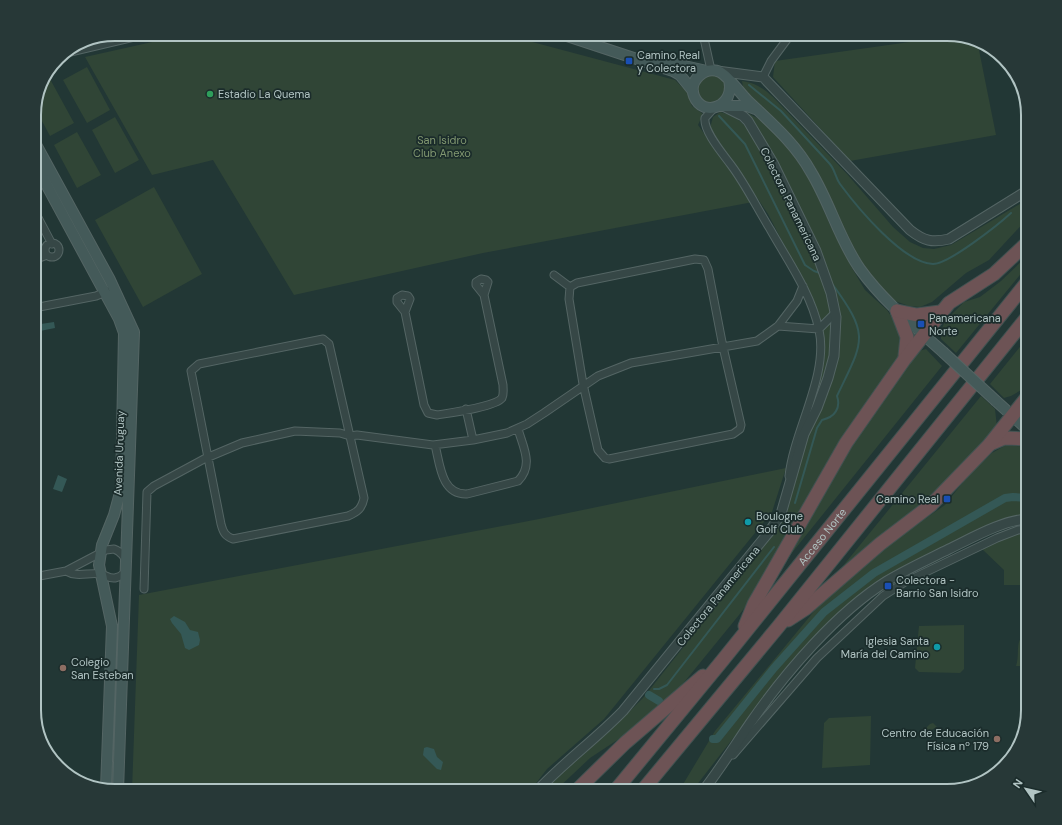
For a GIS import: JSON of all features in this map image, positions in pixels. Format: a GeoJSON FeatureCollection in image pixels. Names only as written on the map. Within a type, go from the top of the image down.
{"type":"FeatureCollection","features":[{"type":"Feature","properties":{"kind":"highway"},"geometry":{"type":"LineString","coordinates":[[738,642],[754,604],[846,443],[904,360],[940,312],[956,297],[994,274],[1021,249]]}},
{"type":"Feature","properties":{"kind":"highway","name":"Acceso Norte"},"geometry":{"type":"LineString","coordinates":[[621,784],[738,642],[1021,290]]}},
{"type":"Feature","properties":{"kind":"highway"},"geometry":{"type":"LineString","coordinates":[[897,311],[917,315],[940,312]]}},
{"type":"Feature","properties":{"kind":"highway"},"geometry":{"type":"LineString","coordinates":[[897,311],[908,337],[904,360]]}},
{"type":"Feature","properties":{"kind":"highway","name":"Acceso Norte"},"geometry":{"type":"LineString","coordinates":[[648,784],[778,627],[1021,325]]}},
{"type":"Feature","properties":{"kind":"highway"},"geometry":{"type":"LineString","coordinates":[[778,627],[805,609],[880,544],[928,508],[989,445],[1021,405]]}},
{"type":"Feature","properties":{"kind":"highway"},"geometry":{"type":"LineString","coordinates":[[989,445],[1004,438],[1021,439]]}},
{"type":"Feature","properties":{"kind":"highway"},"geometry":{"type":"LineString","coordinates":[[584,784],[672,702],[722,661]]}},
{"type":"Feature","properties":{"kind":"main road"},"geometry":{"type":"LineString","coordinates":[[583,41],[673,71],[680,75],[693,91],[698,102],[702,105],[719,107],[746,106],[757,109]]}},
{"type":"Feature","properties":{"kind":"main road"},"geometry":{"type":"LineString","coordinates":[[587,41],[711,70],[725,76],[782,132],[802,158],[819,186],[849,251],[874,288],[897,311],[1021,424]]}},
{"type":"Feature","properties":{"kind":"main road"},"geometry":{"type":"LineString","coordinates":[[693,91],[696,80],[711,70]]}},
{"type":"Feature","properties":{"kind":"main road"},"geometry":{"type":"LineString","coordinates":[[719,107],[728,98],[730,92],[728,80]]}},
{"type":"Feature","properties":{"kind":"main road","name":"Avenida Uruguay"},"geometry":{"type":"LineString","coordinates":[[41,154],[114,288],[132,325],[135,338],[118,784]]}},
{"type":"Feature","properties":{"kind":"main road","name":"Avenida Uruguay"},"geometry":{"type":"LineString","coordinates":[[41,175],[122,326],[124,340],[121,489],[100,555],[101,574],[112,626],[106,783]]}},
{"type":"Feature","properties":{"kind":"street"},"geometry":{"type":"LineString","coordinates":[[82,49],[117,41]]}},
{"type":"Feature","properties":{"kind":"street"},"geometry":{"type":"LineString","coordinates":[[705,41],[711,70],[764,77],[905,225],[925,241],[935,242],[949,239],[1021,194]]}},
{"type":"Feature","properties":{"kind":"street"},"geometry":{"type":"LineString","coordinates":[[764,77],[771,61],[787,41]]}},
{"type":"Feature","properties":{"kind":"street"},"geometry":{"type":"LineString","coordinates":[[719,107],[706,118],[706,128],[738,174],[803,286],[819,329],[821,350],[818,373],[792,454],[785,502]]}},
{"type":"Feature","properties":{"kind":"street","name":"Colectora Panamericana"},"geometry":{"type":"LineString","coordinates":[[544,784],[560,767],[607,728],[623,711],[759,546],[777,520],[785,502],[804,434],[817,408],[834,356],[835,313],[831,293],[816,251],[773,163],[743,116],[719,107]]}},
{"type":"Feature","properties":{"kind":"street"},"geometry":{"type":"LineString","coordinates":[[41,223],[52,244],[58,247],[58,253],[53,257],[47,255],[41,257]]}},
{"type":"Feature","properties":{"kind":"street"},"geometry":{"type":"LineString","coordinates":[[47,255],[46,249],[48,245],[52,244]]}},
{"type":"Feature","properties":{"kind":"street"},"geometry":{"type":"LineString","coordinates":[[695,259],[704,260],[708,269],[723,347],[741,424],[740,430],[733,434],[609,459],[605,458],[598,450],[583,384],[569,299],[570,287],[577,283],[695,259]]}},
{"type":"Feature","properties":{"kind":"street"},"geometry":{"type":"LineString","coordinates":[[554,275],[570,287]]}},
{"type":"Feature","properties":{"kind":"street"},"geometry":{"type":"LineString","coordinates":[[144,589],[147,492],[154,486],[208,457],[242,443],[295,431],[340,433],[350,436],[357,435],[435,445],[473,440],[518,429],[544,413],[583,384],[631,362],[757,341],[778,326],[791,310],[803,286]]}},
{"type":"Feature","properties":{"kind":"street"},"geometry":{"type":"LineString","coordinates":[[41,307],[96,296],[114,288]]}},
{"type":"Feature","properties":{"kind":"street"},"geometry":{"type":"LineString","coordinates":[[405,312],[425,409],[432,415],[437,415],[466,409],[498,401],[503,394],[484,295]]}},
{"type":"Feature","properties":{"kind":"street"},"geometry":{"type":"LineString","coordinates":[[778,326],[819,329],[835,313]]}},
{"type":"Feature","properties":{"kind":"street"},"geometry":{"type":"LineString","coordinates":[[323,339],[329,344],[350,436],[364,498],[363,506],[358,512],[348,516],[233,539],[224,533],[191,371],[199,364],[323,339]]}},
{"type":"Feature","properties":{"kind":"street"},"geometry":{"type":"LineString","coordinates":[[466,409],[473,440]]}},
{"type":"Feature","properties":{"kind":"street"},"geometry":{"type":"LineString","coordinates":[[435,445],[445,482],[450,489],[461,494],[467,494],[518,481],[523,476],[528,460],[518,429]]}},
{"type":"Feature","properties":{"kind":"street"},"geometry":{"type":"LineString","coordinates":[[718,772],[752,720],[780,683],[832,627],[861,601],[890,579],[969,539],[1009,522],[1021,520]]}},
{"type":"Feature","properties":{"kind":"street"},"geometry":{"type":"LineString","coordinates":[[709,784],[813,662],[882,596],[901,584],[997,538],[1021,530]]}},
{"type":"Feature","properties":{"kind":"street"},"geometry":{"type":"LineString","coordinates":[[41,576],[66,571],[100,555],[106,550],[114,549],[120,551],[126,557],[127,564],[125,571],[120,576],[114,578],[107,578],[101,574],[79,576],[66,571]]}},
{"type":"Feature","properties":{"kind":"green space","name":"San Isidro Club Anexo"},"geometry":{"type":"Polygon","coordinates":[[[157,41],[528,41],[675,80],[687,92],[692,106],[703,114],[698,125],[753,202],[483,253],[294,295],[213,160],[152,175],[85,57],[157,41]]]}},
{"type":"Feature","properties":{"kind":"green space"},"geometry":{"type":"Polygon","coordinates":[[[917,41],[952,41],[971,45],[979,48],[996,135],[850,161],[773,77],[775,61],[917,41]]]}},
{"type":"Feature","properties":{"kind":"green space"},"geometry":{"type":"Polygon","coordinates":[[[87,67],[110,110],[87,123],[63,80],[87,67]]]}},
{"type":"Feature","properties":{"kind":"green space"},"geometry":{"type":"Polygon","coordinates":[[[712,75],[722,79],[726,89],[722,99],[712,103],[702,99],[698,89],[702,79],[712,75]]]}},
{"type":"Feature","properties":{"kind":"green space"},"geometry":{"type":"Polygon","coordinates":[[[50,80],[74,123],[50,136],[41,119],[41,110],[45,91],[50,80]]]}},
{"type":"Feature","properties":{"kind":"green space"},"geometry":{"type":"Polygon","coordinates":[[[742,81],[758,86],[773,97],[847,174],[893,227],[910,242],[923,248],[934,249],[951,245],[1021,203],[1021,226],[989,260],[966,273],[932,302],[920,307],[909,306],[895,301],[888,297],[861,265],[820,183],[744,93],[742,81]]]}},
{"type":"Feature","properties":{"kind":"green space"},"geometry":{"type":"Polygon","coordinates":[[[742,110],[761,120],[779,136],[796,159],[812,184],[831,227],[865,290],[887,310],[902,333],[901,354],[753,597],[739,615],[677,691],[637,727],[590,758],[562,784],[551,784],[613,728],[643,698],[785,519],[839,321],[824,260],[793,192],[778,164],[742,110]]]}},
{"type":"Feature","properties":{"kind":"green space"},"geometry":{"type":"Polygon","coordinates":[[[720,112],[732,116],[742,123],[769,161],[784,187],[812,247],[823,275],[830,300],[833,331],[830,354],[814,408],[812,406],[825,353],[822,330],[793,262],[768,214],[710,128],[713,117],[720,112]]]}},
{"type":"Feature","properties":{"kind":"green space"},"geometry":{"type":"Polygon","coordinates":[[[115,117],[139,160],[115,173],[92,130],[115,117]]]}},
{"type":"Feature","properties":{"kind":"green space"},"geometry":{"type":"Polygon","coordinates":[[[77,132],[101,175],[77,188],[54,145],[77,132]]]}},
{"type":"Feature","properties":{"kind":"green space"},"geometry":{"type":"Polygon","coordinates":[[[154,187],[202,274],[143,307],[95,220],[154,187]]]}},
{"type":"Feature","properties":{"kind":"green space"},"geometry":{"type":"Polygon","coordinates":[[[1021,262],[1021,274],[956,353],[941,339],[941,332],[944,323],[964,302],[980,297],[1001,281],[1021,262]]]}},
{"type":"Feature","properties":{"kind":"green space"},"geometry":{"type":"Polygon","coordinates":[[[1021,346],[1021,390],[1004,398],[990,384],[1021,346]]]}},
{"type":"Feature","properties":{"kind":"green space"},"geometry":{"type":"Polygon","coordinates":[[[926,349],[942,366],[779,569],[852,441],[915,352],[926,349]]]}},
{"type":"Feature","properties":{"kind":"green space"},"geometry":{"type":"Polygon","coordinates":[[[981,396],[995,409],[997,427],[936,493],[834,577],[981,396]]]}},
{"type":"Feature","properties":{"kind":"green space"},"geometry":{"type":"Polygon","coordinates":[[[1006,445],[1021,446],[1021,520],[893,574],[787,669],[697,784],[683,784],[715,731],[825,598],[900,536],[945,505],[967,477],[992,453],[1006,445]]]}},
{"type":"Feature","properties":{"kind":"green space","name":"Boulogne Golf Club"},"geometry":{"type":"Polygon","coordinates":[[[786,468],[772,512],[604,719],[547,769],[535,784],[132,784],[139,595],[539,519],[786,468]]]}},
{"type":"Feature","properties":{"kind":"green space"},"geometry":{"type":"Polygon","coordinates":[[[1021,532],[1021,585],[1004,585],[1004,570],[981,548],[1021,532]]]}},
{"type":"Feature","properties":{"kind":"green space"},"geometry":{"type":"Polygon","coordinates":[[[964,625],[964,669],[960,673],[919,672],[915,668],[919,626],[964,625]]]}},
{"type":"Feature","properties":{"kind":"green space"},"geometry":{"type":"Polygon","coordinates":[[[1021,639],[1021,666],[1016,666],[1018,658],[1019,642],[1021,639]]]}},
{"type":"Feature","properties":{"kind":"green space"},"geometry":{"type":"Polygon","coordinates":[[[871,716],[870,765],[822,768],[824,723],[829,718],[871,716]]]}},
{"type":"Feature","properties":{"kind":"green space"},"geometry":{"type":"Polygon","coordinates":[[[933,723],[937,727],[931,730],[925,738],[922,732],[933,723]]]}},
{"type":"Feature","properties":{"kind":"water"},"geometry":{"type":"Polygon","coordinates":[[[54,322],[55,328],[41,331],[41,324],[54,322]]]}},
{"type":"Feature","properties":{"kind":"water"},"geometry":{"type":"Polygon","coordinates":[[[58,475],[67,479],[62,492],[53,489],[58,475]]]}},
{"type":"Feature","properties":{"kind":"water"},"geometry":{"type":"Polygon","coordinates":[[[174,616],[185,622],[190,630],[198,632],[200,640],[199,645],[189,650],[185,648],[181,634],[170,619],[174,616]]]}},
{"type":"Feature","properties":{"kind":"water"},"geometry":{"type":"Polygon","coordinates":[[[427,747],[434,749],[437,757],[443,762],[441,770],[437,769],[423,755],[424,748],[427,747]]]}},
{"type":"Feature","properties":{"kind":"waterway"},"geometry":{"type":"LineString","coordinates":[[749,85],[781,111],[829,163],[833,168],[840,184],[869,219],[895,244],[908,254],[921,261],[933,264],[950,258],[974,243],[1011,213]]}},
{"type":"Feature","properties":{"kind":"waterway"},"geometry":{"type":"LineString","coordinates":[[719,116],[745,144],[805,265],[820,273]]}},
{"type":"Feature","properties":{"kind":"waterway"},"geometry":{"type":"LineString","coordinates":[[795,503],[817,428],[822,420],[827,419],[836,411],[838,404],[837,396],[853,363],[859,339],[858,328],[853,317],[833,285]]}},
{"type":"Feature","properties":{"kind":"waterway"},"geometry":{"type":"LineString","coordinates":[[713,739],[717,739],[774,668],[824,612],[874,573],[1005,498],[1021,498]]}},
{"type":"Feature","properties":{"kind":"waterway"},"geometry":{"type":"LineString","coordinates":[[654,689],[659,689],[667,685],[774,547]]}},
{"type":"Feature","properties":{"kind":"waterway"},"geometry":{"type":"LineString","coordinates":[[649,695],[659,701]]}},
{"type":"Feature","properties":{"kind":"place","name":"Camino Real y Colectora"},"geometry":{"type":"Point","coordinates":[629,61]}},
{"type":"Feature","properties":{"kind":"place","name":"Estadio La Quema"},"geometry":{"type":"Point","coordinates":[210,94]}},
{"type":"Feature","properties":{"kind":"place","name":"Panamericana Norte"},"geometry":{"type":"Point","coordinates":[921,324]}},
{"type":"Feature","properties":{"kind":"place","name":"Camino Real"},"geometry":{"type":"Point","coordinates":[947,499]}},
{"type":"Feature","properties":{"kind":"place","name":"Boulogne Golf Club"},"geometry":{"type":"Point","coordinates":[748,522]}},
{"type":"Feature","properties":{"kind":"place","name":"Colectora - Barrio San Isidro"},"geometry":{"type":"Point","coordinates":[888,586]}},
{"type":"Feature","properties":{"kind":"place","name":"Iglesia Santa María del Camino"},"geometry":{"type":"Point","coordinates":[937,647]}},
{"type":"Feature","properties":{"kind":"place","name":"Colegio San Esteban"},"geometry":{"type":"Point","coordinates":[63,668]}},
{"type":"Feature","properties":{"kind":"place","name":"Centro de Educación Física nº 179"},"geometry":{"type":"Point","coordinates":[997,739]}}]}
